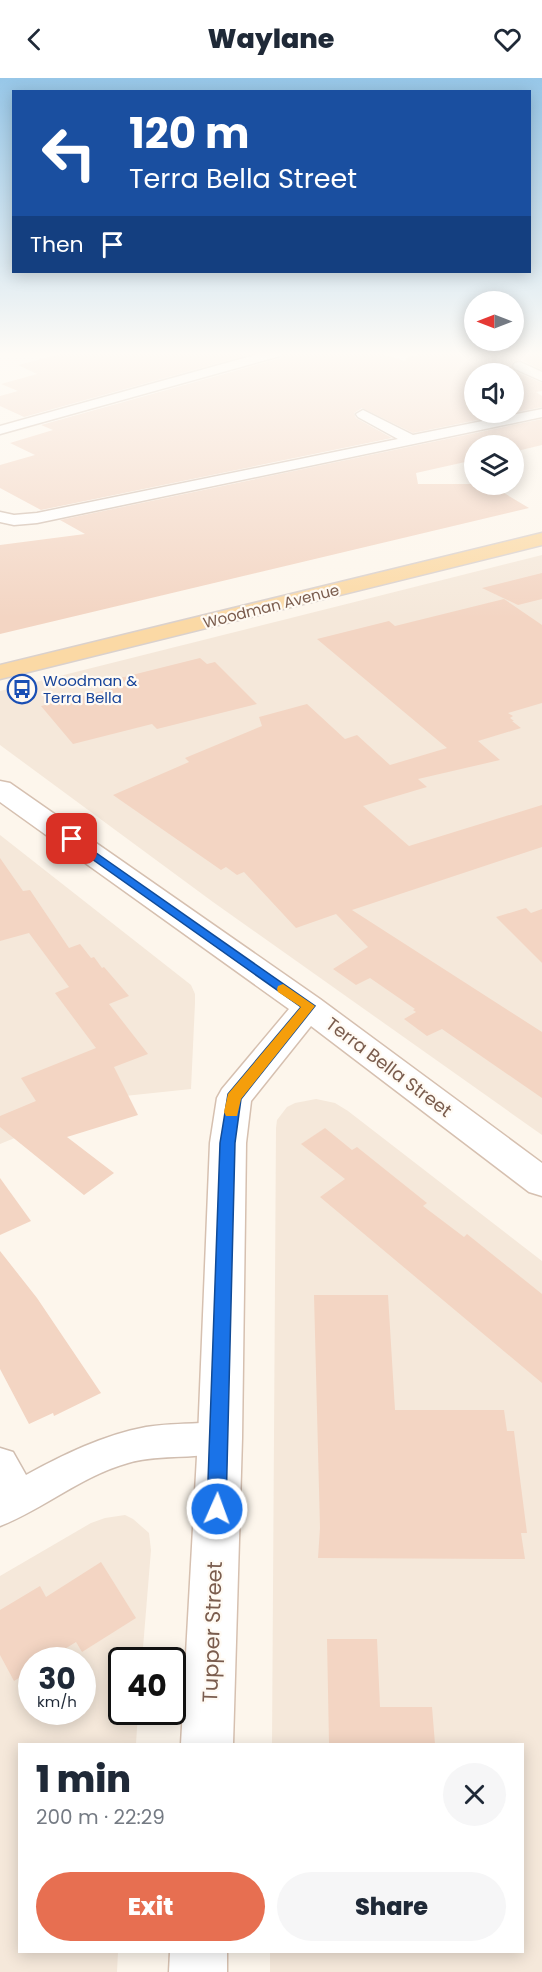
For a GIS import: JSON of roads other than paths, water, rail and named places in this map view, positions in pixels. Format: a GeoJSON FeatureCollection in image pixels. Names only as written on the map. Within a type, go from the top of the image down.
{"type":"FeatureCollection","features":[{"type":"Feature","properties":{"kind":"main road","name":"Woodman Avenue"},"geometry":{"type":"LineString","coordinates":[[0,672],[542,540]]}},
{"type":"Feature","properties":{"kind":"main road","name":"Terra Bella Street"},"geometry":{"type":"LineString","coordinates":[[0,789],[309,1006],[542,1182]]}},
{"type":"Feature","properties":{"kind":"main road","name":"Tupper Street"},"geometry":{"type":"LineString","coordinates":[[207,1743],[220,1438],[227,1154],[234,1098],[309,1006]]}},
{"type":"Feature","properties":{"kind":"main road"},"geometry":{"type":"LineString","coordinates":[[198,1972],[199,1953]]}},
{"type":"Feature","properties":{"kind":"street"},"geometry":{"type":"LineString","coordinates":[[0,517],[14,520],[37,518],[404,441]]}},
{"type":"Feature","properties":{"kind":"street"},"geometry":{"type":"LineString","coordinates":[[0,1464],[9,1504],[77,1468],[122,1449],[146,1443],[220,1438]]}},
{"type":"Feature","properties":{"kind":"place","name":"Woodman & Terra Bella"},"geometry":{"type":"Point","coordinates":[22,689]}}]}
